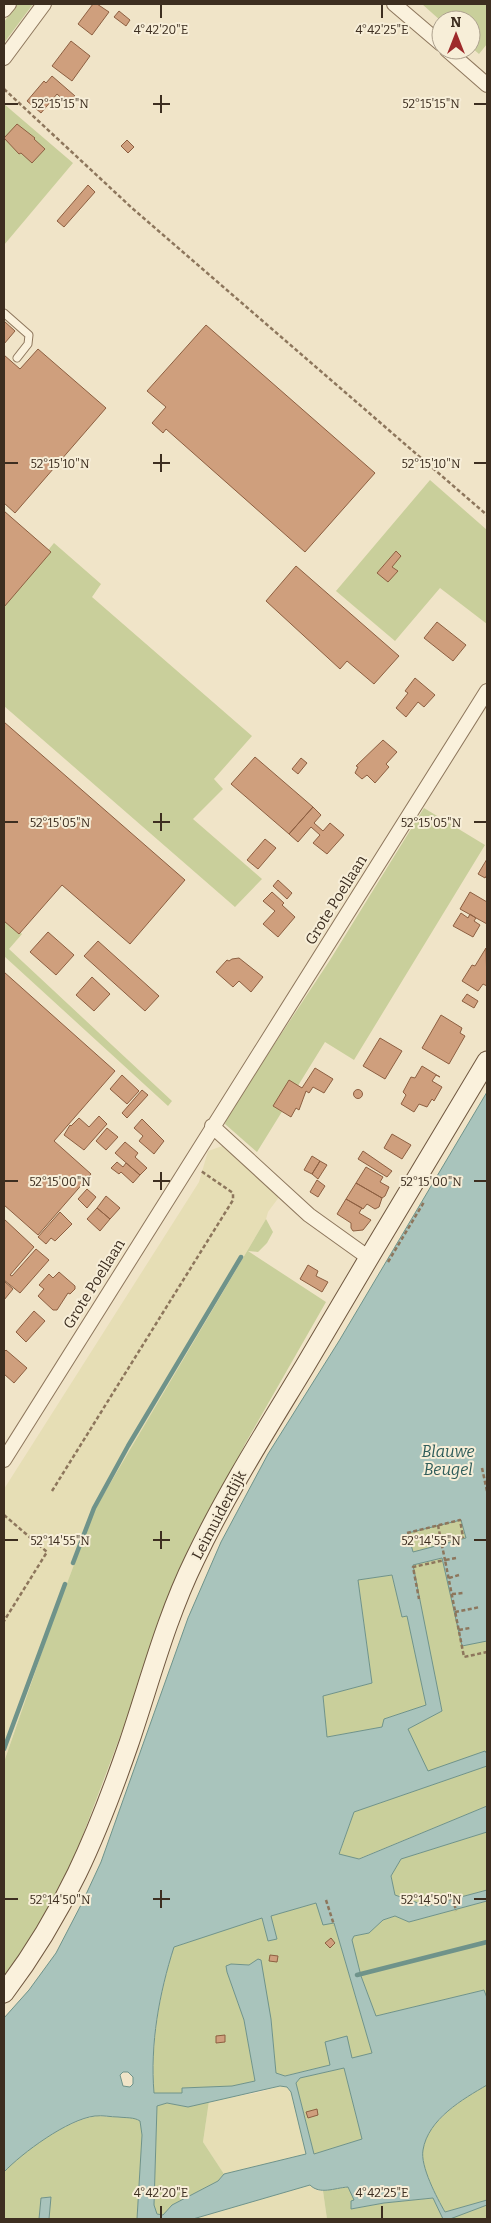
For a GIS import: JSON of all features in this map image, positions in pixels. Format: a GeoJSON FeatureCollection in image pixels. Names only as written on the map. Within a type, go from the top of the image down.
{"type":"FeatureCollection","features":[{"type":"Feature","properties":{"kind":"street"},"geometry":{"type":"LineString","coordinates":[[4,10],[8,4]]}},
{"type":"Feature","properties":{"kind":"street"},"geometry":{"type":"LineString","coordinates":[[4,58],[44,4]]}},
{"type":"Feature","properties":{"kind":"street"},"geometry":{"type":"LineString","coordinates":[[394,4],[431,35]]}},
{"type":"Feature","properties":{"kind":"street"},"geometry":{"type":"LineString","coordinates":[[458,60],[487,85]]}},
{"type":"Feature","properties":{"kind":"street","name":"Grote Poellaan"},"geometry":{"type":"LineString","coordinates":[[4,1460],[212,1126],[487,691]]}},
{"type":"Feature","properties":{"kind":"street","name":"Leimuiderdijk"},"geometry":{"type":"LineString","coordinates":[[4,1993],[37,1948],[66,1898],[87,1856],[158,1666],[166,1628],[200,1550],[249,1461],[487,1061]]}},
{"type":"Feature","properties":{"kind":"street"},"geometry":{"type":"LineString","coordinates":[[212,1126],[309,1215],[369,1258]]}},
{"type":"Feature","properties":{"kind":"lane"},"geometry":{"type":"LineString","coordinates":[[4,313],[29,335],[28,344],[17,358]]}},
{"type":"Feature","properties":{"kind":"path"},"geometry":{"type":"LineString","coordinates":[[4,89],[132,208],[487,515]]}},
{"type":"Feature","properties":{"kind":"path"},"geometry":{"type":"LineString","coordinates":[[52,1491],[233,1200],[234,1193],[189,1163]]}},
{"type":"Feature","properties":{"kind":"path"},"geometry":{"type":"LineString","coordinates":[[388,1263],[424,1202]]}},
{"type":"Feature","properties":{"kind":"path"},"geometry":{"type":"LineString","coordinates":[[482,1468],[487,1491]]}},
{"type":"Feature","properties":{"kind":"path"},"geometry":{"type":"LineString","coordinates":[[4,1515],[46,1552],[4,1621]]}},
{"type":"Feature","properties":{"kind":"path"},"geometry":{"type":"LineString","coordinates":[[407,1533],[460,1520],[463,1537],[441,1541]]}},
{"type":"Feature","properties":{"kind":"path"},"geometry":{"type":"LineString","coordinates":[[438,1525],[464,1657],[487,1652]]}},
{"type":"Feature","properties":{"kind":"path"},"geometry":{"type":"LineString","coordinates":[[419,1599],[412,1567],[456,1558]]}},
{"type":"Feature","properties":{"kind":"path"},"geometry":{"type":"LineString","coordinates":[[449,1578],[459,1575]]}},
{"type":"Feature","properties":{"kind":"path"},"geometry":{"type":"LineString","coordinates":[[452,1594],[463,1593]]}},
{"type":"Feature","properties":{"kind":"path"},"geometry":{"type":"LineString","coordinates":[[455,1612],[480,1607]]}},
{"type":"Feature","properties":{"kind":"path"},"geometry":{"type":"LineString","coordinates":[[459,1630],[470,1628]]}},
{"type":"Feature","properties":{"kind":"path"},"geometry":{"type":"LineString","coordinates":[[453,1898],[456,1911]]}},
{"type":"Feature","properties":{"kind":"path"},"geometry":{"type":"LineString","coordinates":[[326,1900],[334,1925]]}},
{"type":"Feature","properties":{"kind":"shaded area"},"geometry":{"type":"Polygon","coordinates":[[[228,1144],[282,1193],[268,1212],[266,1219],[95,1509],[52,1623],[4,1762],[4,1489],[199,1182],[208,1151],[228,1144]]]}},
{"type":"Feature","properties":{"kind":"shaded area"},"geometry":{"type":"Polygon","coordinates":[[[281,2086],[287,2087],[291,2092],[307,2154],[224,2174],[203,2142],[209,2101],[256,2093],[281,2086]]]}},
{"type":"Feature","properties":{"kind":"shaded area"},"geometry":{"type":"Polygon","coordinates":[[[310,2185],[316,2190],[323,2191],[327,2219],[193,2219],[310,2185]]]}},
{"type":"Feature","properties":{"kind":"green space"},"geometry":{"type":"Polygon","coordinates":[[[17,4],[33,4],[4,43],[4,22],[17,4]]]}},
{"type":"Feature","properties":{"kind":"green space"},"geometry":{"type":"Polygon","coordinates":[[[422,4],[487,4],[487,44],[481,52],[481,10],[431,10],[431,12],[422,4]]]}},
{"type":"Feature","properties":{"kind":"green space"},"geometry":{"type":"Polygon","coordinates":[[[4,104],[73,163],[4,245],[4,104]]]}},
{"type":"Feature","properties":{"kind":"green space"},"geometry":{"type":"Polygon","coordinates":[[[430,480],[487,530],[487,624],[440,588],[395,641],[336,591],[430,480]]]}},
{"type":"Feature","properties":{"kind":"green space"},"geometry":{"type":"Polygon","coordinates":[[[54,543],[101,584],[92,597],[252,736],[214,779],[223,789],[193,819],[262,879],[235,907],[4,706],[4,604],[54,543]]]}},
{"type":"Feature","properties":{"kind":"green space"},"geometry":{"type":"Polygon","coordinates":[[[424,808],[485,845],[354,1060],[325,1042],[257,1152],[225,1124],[227,1116],[330,960],[424,808]]]}},
{"type":"Feature","properties":{"kind":"green space"},"geometry":{"type":"Polygon","coordinates":[[[4,918],[22,934],[9,949],[172,1101],[168,1106],[4,956],[4,918]]]}},
{"type":"Feature","properties":{"kind":"green space"},"geometry":{"type":"Polygon","coordinates":[[[266,1219],[273,1232],[267,1243],[258,1252],[248,1251],[326,1302],[245,1444],[195,1547],[173,1596],[75,1856],[41,1930],[4,1984],[4,1762],[52,1623],[95,1509],[266,1219]]]}},
{"type":"Feature","properties":{"kind":"green space"},"geometry":{"type":"Polygon","coordinates":[[[461,1520],[466,1538],[413,1553],[408,1533],[461,1520]]]}},
{"type":"Feature","properties":{"kind":"green space"},"geometry":{"type":"Polygon","coordinates":[[[442,1558],[446,1573],[487,1641],[487,1754],[485,1751],[428,1772],[407,1729],[442,1711],[412,1565],[442,1558]]]}},
{"type":"Feature","properties":{"kind":"green space"},"geometry":{"type":"Polygon","coordinates":[[[392,1575],[402,1616],[407,1615],[426,1705],[384,1719],[383,1727],[326,1737],[323,1696],[372,1683],[358,1580],[392,1575]]]}},
{"type":"Feature","properties":{"kind":"green space"},"geometry":{"type":"Polygon","coordinates":[[[487,1766],[487,1806],[358,1859],[339,1855],[354,1812],[487,1766]]]}},
{"type":"Feature","properties":{"kind":"green space"},"geometry":{"type":"Polygon","coordinates":[[[487,1832],[487,1890],[427,1906],[395,1895],[391,1876],[401,1859],[487,1832]]]}},
{"type":"Feature","properties":{"kind":"green space"},"geometry":{"type":"Polygon","coordinates":[[[487,1901],[487,1998],[484,1990],[376,2016],[361,1976],[351,1940],[354,1936],[369,1933],[383,1920],[395,1916],[409,1922],[487,1901]]]}},
{"type":"Feature","properties":{"kind":"green space"},"geometry":{"type":"Polygon","coordinates":[[[316,1903],[334,1923],[372,2053],[352,2058],[346,2036],[330,2065],[284,2076],[276,2073],[271,2019],[255,1961],[249,1965],[231,1964],[227,1972],[244,2020],[255,2081],[232,2086],[182,2088],[182,2093],[154,2093],[153,2074],[157,2019],[174,1947],[262,1918],[268,1941],[277,1939],[271,1916],[316,1903]]]}},
{"type":"Feature","properties":{"kind":"green space"},"geometry":{"type":"Polygon","coordinates":[[[344,2068],[362,2139],[314,2154],[296,2083],[300,2078],[344,2068]]]}},
{"type":"Feature","properties":{"kind":"green space"},"geometry":{"type":"Polygon","coordinates":[[[487,2085],[487,2200],[445,2212],[430,2182],[424,2164],[423,2150],[426,2139],[439,2120],[448,2112],[487,2085]]]}},
{"type":"Feature","properties":{"kind":"green space"},"geometry":{"type":"Polygon","coordinates":[[[209,2101],[203,2142],[224,2174],[218,2181],[172,2205],[160,2216],[155,2211],[154,2205],[157,2106],[167,2103],[188,2107],[209,2101]]]}},
{"type":"Feature","properties":{"kind":"green space"},"geometry":{"type":"Polygon","coordinates":[[[97,2116],[134,2118],[140,2121],[142,2135],[137,2219],[49,2219],[50,2197],[41,2198],[39,2219],[4,2219],[4,2172],[34,2146],[60,2130],[86,2118],[97,2116]]]}},
{"type":"Feature","properties":{"kind":"green space"},"geometry":{"type":"Polygon","coordinates":[[[348,2187],[355,2201],[351,2201],[352,2209],[384,2203],[433,2198],[443,2219],[327,2219],[323,2191],[348,2187]]]}},
{"type":"Feature","properties":{"kind":"green space"},"geometry":{"type":"Polygon","coordinates":[[[487,2205],[487,2219],[450,2219],[450,2218],[487,2205]]]}},
{"type":"Feature","properties":{"kind":"water","name":"Blauwe Beugel"},"geometry":{"type":"Polygon","coordinates":[[[487,1092],[487,1641],[462,1646],[442,1558],[413,1565],[442,1711],[408,1729],[428,1771],[485,1751],[487,1754],[487,1766],[354,1812],[339,1854],[359,1859],[487,1806],[487,1832],[401,1859],[391,1876],[395,1895],[427,1906],[487,1890],[487,1901],[409,1922],[395,1916],[383,1920],[369,1933],[354,1936],[352,1940],[361,1976],[376,2016],[484,1990],[487,1998],[487,2085],[448,2111],[439,2120],[426,2139],[423,2157],[430,2182],[445,2212],[487,2200],[487,2205],[450,2219],[443,2219],[433,2198],[384,2203],[351,2209],[351,2201],[354,2200],[348,2187],[318,2190],[310,2185],[193,2219],[137,2219],[142,2135],[140,2121],[135,2119],[98,2116],[84,2118],[46,2138],[4,2172],[4,2018],[29,1990],[56,1953],[82,1903],[101,1862],[188,1618],[221,1542],[268,1454],[339,1341],[487,1092]],[[461,1520],[408,1533],[413,1552],[466,1538],[461,1520]],[[392,1575],[358,1580],[372,1683],[323,1696],[327,1737],[382,1727],[384,1719],[426,1705],[407,1616],[402,1617],[392,1575]],[[316,1903],[271,1916],[277,1939],[268,1941],[262,1918],[174,1947],[157,2019],[153,2056],[154,2093],[182,2093],[182,2088],[232,2086],[255,2081],[244,2020],[226,1966],[231,1964],[249,1965],[258,1959],[261,1960],[271,2019],[276,2073],[285,2076],[330,2065],[325,2042],[347,2036],[352,2058],[372,2053],[334,1923],[323,1925],[316,1903]],[[344,2068],[300,2078],[296,2083],[314,2154],[362,2139],[344,2068]],[[123,2072],[120,2075],[123,2086],[130,2087],[133,2084],[133,2077],[128,2072],[123,2072]],[[280,2086],[188,2107],[167,2103],[157,2106],[154,2205],[157,2214],[163,2215],[172,2205],[218,2181],[224,2174],[306,2154],[291,2092],[287,2087],[280,2086]]]}},
{"type":"Feature","properties":{"kind":"water"},"geometry":{"type":"Polygon","coordinates":[[[51,2197],[49,2219],[39,2219],[41,2198],[51,2197]]]}},
{"type":"Feature","properties":{"kind":"building"},"geometry":{"type":"Polygon","coordinates":[[[93,4],[97,4],[109,12],[92,35],[78,24],[93,4]]]}},
{"type":"Feature","properties":{"kind":"building"},"geometry":{"type":"Polygon","coordinates":[[[119,11],[130,20],[126,26],[114,17],[119,11]]]}},
{"type":"Feature","properties":{"kind":"building"},"geometry":{"type":"Polygon","coordinates":[[[71,41],[90,56],[72,81],[52,66],[71,41]]]}},
{"type":"Feature","properties":{"kind":"building"},"geometry":{"type":"Polygon","coordinates":[[[52,76],[75,96],[68,104],[57,94],[41,113],[27,101],[44,81],[46,83],[52,76]]]}},
{"type":"Feature","properties":{"kind":"building"},"geometry":{"type":"Polygon","coordinates":[[[17,124],[35,138],[45,149],[32,163],[21,153],[19,154],[4,138],[17,124]]]}},
{"type":"Feature","properties":{"kind":"building"},"geometry":{"type":"Polygon","coordinates":[[[127,140],[134,147],[128,153],[121,146],[127,140]]]}},
{"type":"Feature","properties":{"kind":"building"},"geometry":{"type":"Polygon","coordinates":[[[88,185],[95,192],[64,227],[57,221],[88,185]]]}},
{"type":"Feature","properties":{"kind":"building"},"geometry":{"type":"Polygon","coordinates":[[[4,321],[15,331],[4,344],[4,321]]]}},
{"type":"Feature","properties":{"kind":"building"},"geometry":{"type":"Polygon","coordinates":[[[206,325],[375,473],[305,552],[166,429],[163,433],[152,423],[166,407],[147,391],[206,325]]]}},
{"type":"Feature","properties":{"kind":"building"},"geometry":{"type":"Polygon","coordinates":[[[38,349],[106,408],[15,513],[4,503],[4,355],[20,369],[38,349]]]}},
{"type":"Feature","properties":{"kind":"building"},"geometry":{"type":"Polygon","coordinates":[[[4,511],[51,552],[4,607],[4,511]]]}},
{"type":"Feature","properties":{"kind":"building"},"geometry":{"type":"Polygon","coordinates":[[[396,551],[401,556],[392,567],[398,571],[388,582],[377,573],[396,551]]]}},
{"type":"Feature","properties":{"kind":"building"},"geometry":{"type":"Polygon","coordinates":[[[296,566],[399,656],[374,684],[347,661],[340,669],[266,601],[296,566]]]}},
{"type":"Feature","properties":{"kind":"building"},"geometry":{"type":"Polygon","coordinates":[[[437,622],[466,645],[453,661],[424,638],[437,622]]]}},
{"type":"Feature","properties":{"kind":"building"},"geometry":{"type":"Polygon","coordinates":[[[415,678],[435,695],[424,707],[418,702],[406,717],[396,708],[408,693],[405,691],[415,678]]]}},
{"type":"Feature","properties":{"kind":"building"},"geometry":{"type":"Polygon","coordinates":[[[4,722],[185,880],[130,944],[62,885],[19,934],[4,921],[4,722]]]}},
{"type":"Feature","properties":{"kind":"building"},"geometry":{"type":"Polygon","coordinates":[[[383,740],[397,752],[386,764],[389,767],[375,783],[367,775],[362,779],[355,773],[358,767],[356,766],[383,740]]]}},
{"type":"Feature","properties":{"kind":"building"},"geometry":{"type":"Polygon","coordinates":[[[255,757],[313,807],[289,834],[231,784],[255,757]]]}},
{"type":"Feature","properties":{"kind":"building"},"geometry":{"type":"Polygon","coordinates":[[[301,758],[307,763],[298,774],[292,769],[301,758]]]}},
{"type":"Feature","properties":{"kind":"building"},"geometry":{"type":"Polygon","coordinates":[[[313,807],[321,815],[314,823],[323,831],[330,823],[344,835],[327,854],[313,843],[320,835],[311,827],[298,842],[289,834],[313,807]]]}},
{"type":"Feature","properties":{"kind":"building"},"geometry":{"type":"Polygon","coordinates":[[[265,839],[276,848],[258,869],[247,860],[265,839]]]}},
{"type":"Feature","properties":{"kind":"building"},"geometry":{"type":"Polygon","coordinates":[[[487,859],[487,875],[485,878],[478,874],[487,859]]]}},
{"type":"Feature","properties":{"kind":"building"},"geometry":{"type":"Polygon","coordinates":[[[278,880],[292,893],[287,899],[273,886],[278,880]]]}},
{"type":"Feature","properties":{"kind":"building"},"geometry":{"type":"Polygon","coordinates":[[[272,892],[295,917],[278,937],[263,924],[275,911],[263,901],[272,892]]]}},
{"type":"Feature","properties":{"kind":"building"},"geometry":{"type":"Polygon","coordinates":[[[470,892],[487,902],[487,924],[460,909],[470,892]]]}},
{"type":"Feature","properties":{"kind":"building"},"geometry":{"type":"Polygon","coordinates":[[[461,913],[468,918],[470,914],[476,918],[474,921],[480,925],[473,937],[453,926],[461,913]]]}},
{"type":"Feature","properties":{"kind":"building"},"geometry":{"type":"Polygon","coordinates":[[[48,932],[74,955],[56,975],[30,952],[48,932]]]}},
{"type":"Feature","properties":{"kind":"building"},"geometry":{"type":"Polygon","coordinates":[[[98,941],[159,996],[145,1011],[84,956],[98,941]]]}},
{"type":"Feature","properties":{"kind":"building"},"geometry":{"type":"Polygon","coordinates":[[[486,948],[487,986],[483,984],[478,991],[462,981],[472,965],[475,966],[486,948]]]}},
{"type":"Feature","properties":{"kind":"building"},"geometry":{"type":"Polygon","coordinates":[[[239,958],[263,977],[251,992],[239,981],[233,987],[216,972],[227,960],[239,958]]]}},
{"type":"Feature","properties":{"kind":"building"},"geometry":{"type":"Polygon","coordinates":[[[4,972],[115,1071],[54,1141],[91,1174],[38,1235],[4,1205],[4,972]]]}},
{"type":"Feature","properties":{"kind":"building"},"geometry":{"type":"Polygon","coordinates":[[[92,977],[110,994],[94,1011],[76,995],[92,977]]]}},
{"type":"Feature","properties":{"kind":"building"},"geometry":{"type":"Polygon","coordinates":[[[467,994],[478,1001],[474,1008],[462,1001],[467,994]]]}},
{"type":"Feature","properties":{"kind":"building"},"geometry":{"type":"Polygon","coordinates":[[[441,1015],[462,1028],[460,1033],[465,1036],[449,1064],[422,1048],[441,1015]]]}},
{"type":"Feature","properties":{"kind":"building"},"geometry":{"type":"Polygon","coordinates":[[[380,1038],[402,1051],[385,1079],[363,1066],[380,1038]]]}},
{"type":"Feature","properties":{"kind":"building"},"geometry":{"type":"Polygon","coordinates":[[[422,1066],[440,1077],[436,1075],[432,1081],[442,1087],[434,1101],[432,1099],[427,1107],[419,1104],[414,1112],[401,1104],[406,1095],[403,1092],[411,1077],[415,1078],[422,1066]]]}},
{"type":"Feature","properties":{"kind":"building"},"geometry":{"type":"Polygon","coordinates":[[[315,1068],[333,1079],[324,1093],[313,1087],[309,1093],[306,1091],[299,1110],[296,1108],[291,1117],[273,1106],[289,1080],[302,1088],[315,1068]]]}},
{"type":"Feature","properties":{"kind":"building"},"geometry":{"type":"Polygon","coordinates":[[[122,1075],[139,1091],[127,1104],[110,1089],[122,1075]]]}},
{"type":"Feature","properties":{"kind":"building"},"geometry":{"type":"Polygon","coordinates":[[[358,1089],[363,1094],[358,1099],[353,1094],[358,1089]]]}},
{"type":"Feature","properties":{"kind":"building"},"geometry":{"type":"Polygon","coordinates":[[[142,1090],[148,1095],[127,1118],[122,1113],[142,1090]]]}},
{"type":"Feature","properties":{"kind":"building"},"geometry":{"type":"Polygon","coordinates":[[[99,1116],[107,1124],[84,1150],[64,1135],[70,1125],[79,1118],[89,1127],[99,1116]]]}},
{"type":"Feature","properties":{"kind":"building"},"geometry":{"type":"Polygon","coordinates":[[[142,1119],[164,1141],[154,1154],[139,1141],[143,1136],[134,1128],[142,1119]]]}},
{"type":"Feature","properties":{"kind":"building"},"geometry":{"type":"Polygon","coordinates":[[[107,1128],[118,1137],[106,1150],[96,1141],[107,1128]]]}},
{"type":"Feature","properties":{"kind":"building"},"geometry":{"type":"Polygon","coordinates":[[[392,1134],[411,1145],[402,1159],[384,1148],[392,1134]]]}},
{"type":"Feature","properties":{"kind":"building"},"geometry":{"type":"Polygon","coordinates":[[[125,1142],[138,1153],[135,1157],[147,1168],[140,1175],[115,1153],[125,1142]]]}},
{"type":"Feature","properties":{"kind":"building"},"geometry":{"type":"Polygon","coordinates":[[[363,1151],[392,1171],[387,1177],[358,1159],[363,1151]]]}},
{"type":"Feature","properties":{"kind":"building"},"geometry":{"type":"Polygon","coordinates":[[[312,1156],[320,1161],[312,1174],[304,1170],[312,1156]]]}},
{"type":"Feature","properties":{"kind":"building"},"geometry":{"type":"Polygon","coordinates":[[[320,1161],[327,1165],[318,1179],[312,1174],[320,1161]]]}},
{"type":"Feature","properties":{"kind":"building"},"geometry":{"type":"Polygon","coordinates":[[[117,1162],[123,1167],[126,1163],[140,1175],[133,1183],[121,1172],[119,1174],[111,1168],[117,1162]]]}},
{"type":"Feature","properties":{"kind":"building"},"geometry":{"type":"Polygon","coordinates":[[[366,1167],[383,1177],[380,1182],[389,1187],[382,1198],[356,1183],[366,1167]]]}},
{"type":"Feature","properties":{"kind":"building"},"geometry":{"type":"Polygon","coordinates":[[[317,1180],[325,1186],[318,1197],[310,1192],[317,1180]]]}},
{"type":"Feature","properties":{"kind":"building"},"geometry":{"type":"Polygon","coordinates":[[[356,1183],[382,1198],[379,1207],[375,1209],[367,1204],[363,1209],[346,1199],[356,1183]]]}},
{"type":"Feature","properties":{"kind":"building"},"geometry":{"type":"Polygon","coordinates":[[[87,1189],[96,1197],[87,1208],[78,1199],[87,1189]]]}},
{"type":"Feature","properties":{"kind":"building"},"geometry":{"type":"Polygon","coordinates":[[[106,1196],[120,1208],[110,1219],[97,1208],[106,1196]]]}},
{"type":"Feature","properties":{"kind":"building"},"geometry":{"type":"Polygon","coordinates":[[[346,1199],[362,1208],[359,1213],[371,1220],[363,1230],[353,1231],[351,1223],[337,1214],[346,1199]]]}},
{"type":"Feature","properties":{"kind":"building"},"geometry":{"type":"Polygon","coordinates":[[[97,1208],[110,1219],[100,1231],[87,1219],[97,1208]]]}},
{"type":"Feature","properties":{"kind":"building"},"geometry":{"type":"Polygon","coordinates":[[[60,1212],[72,1224],[55,1241],[51,1238],[46,1244],[38,1237],[60,1212]]]}},
{"type":"Feature","properties":{"kind":"building"},"geometry":{"type":"Polygon","coordinates":[[[4,1219],[34,1247],[10,1275],[12,1276],[36,1249],[49,1260],[20,1293],[4,1280],[4,1219]]]}},
{"type":"Feature","properties":{"kind":"building"},"geometry":{"type":"Polygon","coordinates":[[[308,1265],[318,1271],[316,1276],[328,1282],[322,1292],[300,1279],[308,1265]]]}},
{"type":"Feature","properties":{"kind":"building"},"geometry":{"type":"Polygon","coordinates":[[[59,1272],[75,1286],[75,1289],[70,1294],[68,1293],[57,1310],[53,1310],[38,1296],[44,1289],[39,1285],[49,1274],[53,1278],[59,1272]]]}},
{"type":"Feature","properties":{"kind":"building"},"geometry":{"type":"Polygon","coordinates":[[[4,1281],[13,1289],[4,1300],[4,1281]]]}},
{"type":"Feature","properties":{"kind":"building"},"geometry":{"type":"Polygon","coordinates":[[[34,1311],[45,1321],[26,1342],[16,1332],[34,1311]]]}},
{"type":"Feature","properties":{"kind":"building"},"geometry":{"type":"Polygon","coordinates":[[[6,1350],[27,1368],[14,1383],[4,1374],[4,1352],[6,1350]]]}},
{"type":"Feature","properties":{"kind":"building"},"geometry":{"type":"Polygon","coordinates":[[[331,1938],[335,1943],[330,1948],[325,1943],[331,1938]]]}},
{"type":"Feature","properties":{"kind":"building"},"geometry":{"type":"Polygon","coordinates":[[[270,1955],[278,1956],[277,1962],[269,1961],[270,1955]]]}},
{"type":"Feature","properties":{"kind":"building"},"geometry":{"type":"Polygon","coordinates":[[[225,2035],[225,2042],[216,2043],[216,2036],[225,2035]]]}},
{"type":"Feature","properties":{"kind":"building"},"geometry":{"type":"Polygon","coordinates":[[[317,2109],[318,2115],[308,2118],[306,2112],[317,2109]]]}},
{"type":"Feature","properties":{"kind":"waterway"},"geometry":{"type":"LineString","coordinates":[[73,1563],[94,1508],[128,1446],[241,1257]]}},
{"type":"Feature","properties":{"kind":"waterway"},"geometry":{"type":"LineString","coordinates":[[4,1749],[65,1584]]}},
{"type":"Feature","properties":{"kind":"waterway"},"geometry":{"type":"LineString","coordinates":[[357,1975],[487,1942]]}}]}
